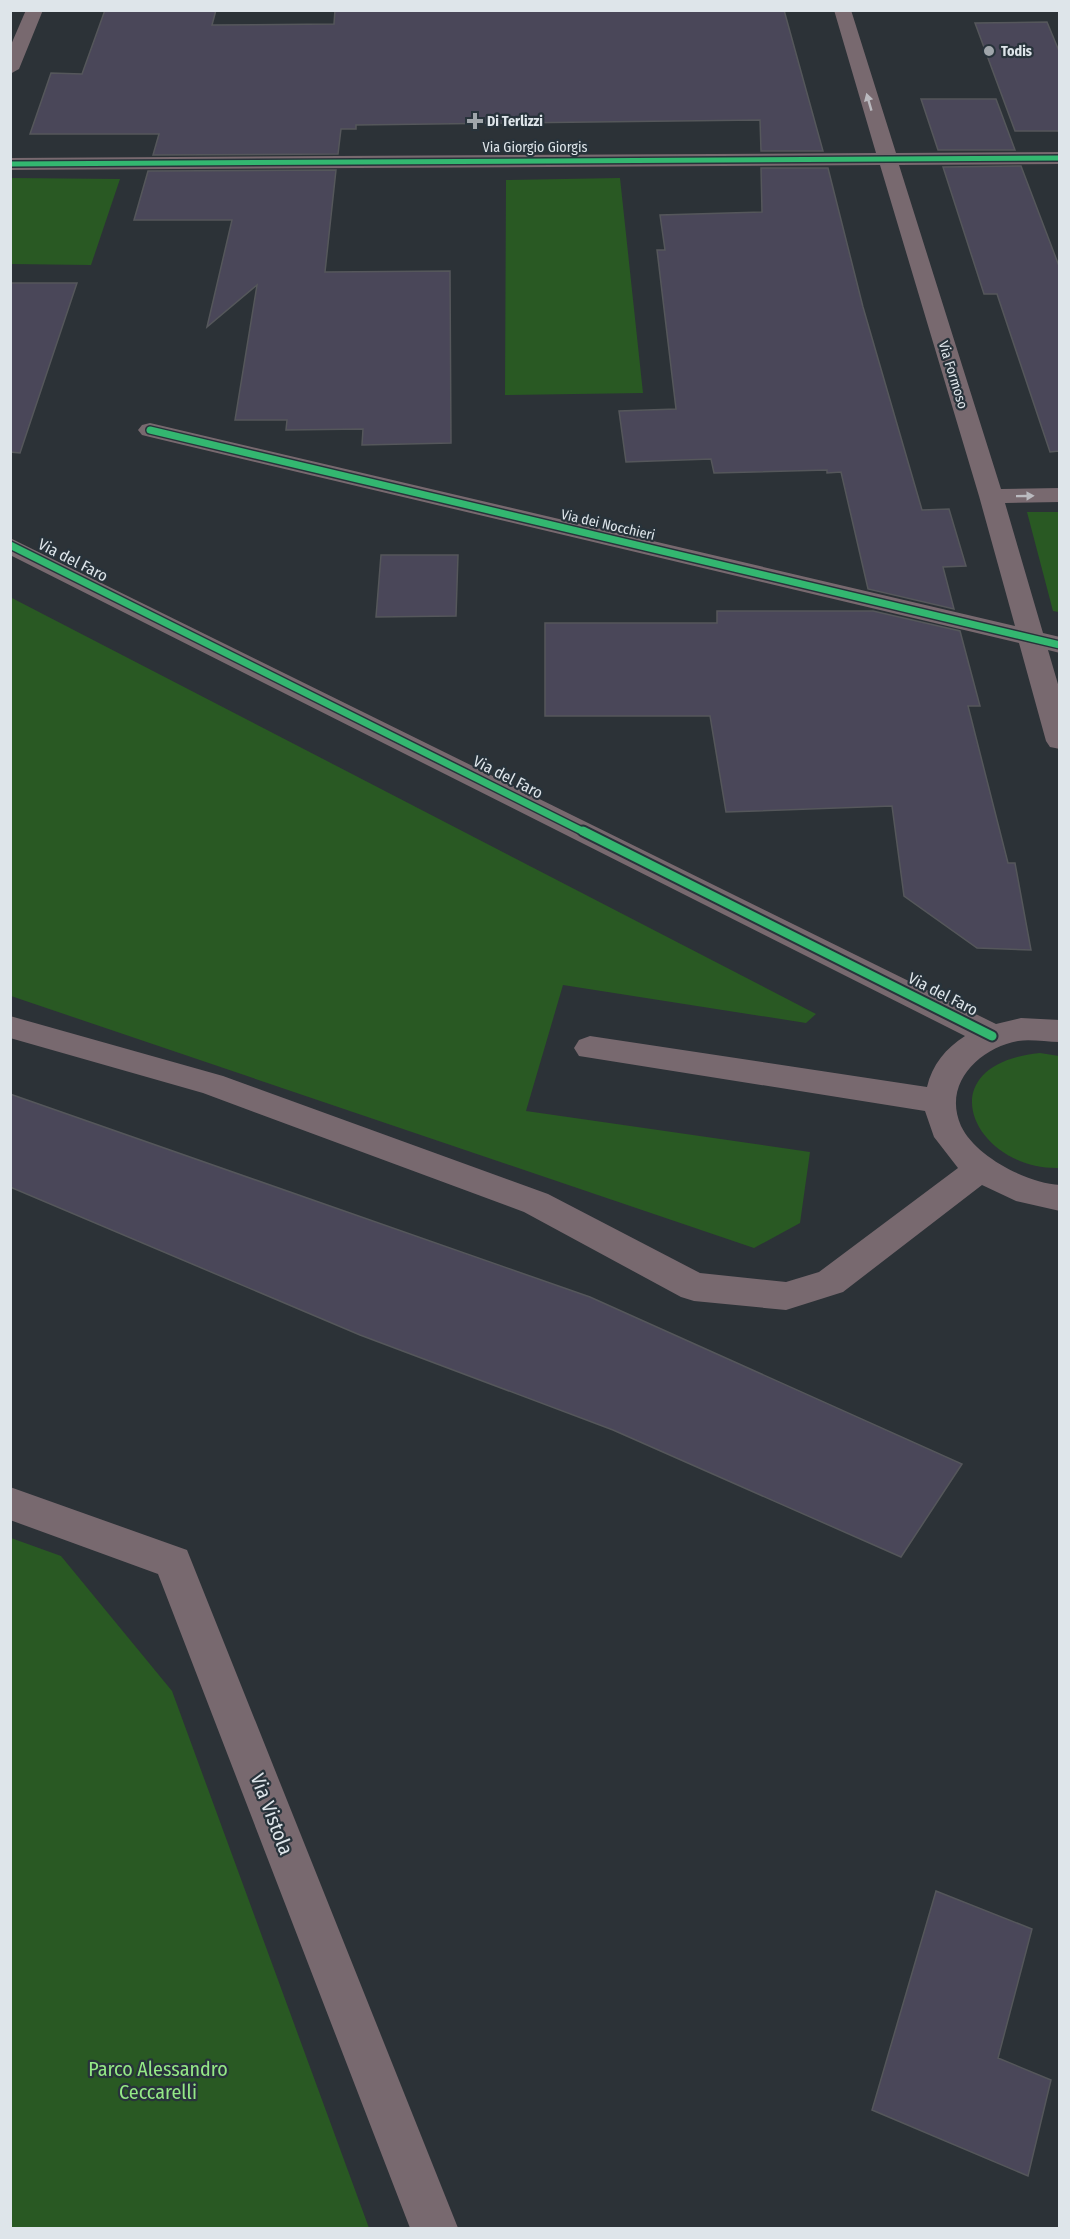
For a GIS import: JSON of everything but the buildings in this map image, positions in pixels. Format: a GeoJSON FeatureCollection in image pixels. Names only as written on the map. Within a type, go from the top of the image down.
{"type":"FeatureCollection","features":[{"type":"Feature","properties":{"kind":"street","name":"Via Formoso"},"geometry":{"type":"LineString","coordinates":[[842,10],[990,496],[1059,741]]}},
{"type":"Feature","properties":{"kind":"street"},"geometry":{"type":"LineString","coordinates":[[10,22],[33,16]]}},
{"type":"Feature","properties":{"kind":"street"},"geometry":{"type":"LineString","coordinates":[[10,69],[33,16]]}},
{"type":"Feature","properties":{"kind":"street","name":"Via Giorgio Giorgis"},"geometry":{"type":"LineString","coordinates":[[10,164],[1059,158]]}},
{"type":"Feature","properties":{"kind":"street","name":"Via dei Nocchieri"},"geometry":{"type":"LineString","coordinates":[[150,430],[1059,645]]}},
{"type":"Feature","properties":{"kind":"street"},"geometry":{"type":"LineString","coordinates":[[990,496],[1059,495]]}},
{"type":"Feature","properties":{"kind":"street","name":"Via del Faro"},"geometry":{"type":"LineString","coordinates":[[10,545],[992,1035]]}},
{"type":"Feature","properties":{"kind":"street"},"geometry":{"type":"LineString","coordinates":[[10,1027],[212,1084],[536,1203],[694,1287],[786,1296],[831,1282],[980,1169]]}},
{"type":"Feature","properties":{"kind":"street"},"geometry":{"type":"LineString","coordinates":[[1059,1031],[1018,1029],[992,1035],[963,1051],[945,1074],[938,1101],[943,1125],[957,1148],[980,1169],[1014,1188],[1059,1198]]}},
{"type":"Feature","properties":{"kind":"street"},"geometry":{"type":"LineString","coordinates":[[590,1048],[938,1101]]}},
{"type":"Feature","properties":{"kind":"street","name":"Via Vistola"},"geometry":{"type":"LineString","coordinates":[[10,1503],[173,1562],[434,2229]]}},
{"type":"Feature","properties":{"kind":"green space"},"geometry":{"type":"Polygon","coordinates":[[[11,178],[120,179],[91,265],[11,264],[11,178]]]}},
{"type":"Feature","properties":{"kind":"green space"},"geometry":{"type":"Polygon","coordinates":[[[620,178],[643,393],[505,395],[506,180],[620,178]]]}},
{"type":"Feature","properties":{"kind":"green space"},"geometry":{"type":"Polygon","coordinates":[[[1027,512],[1059,512],[1059,612],[1053,611],[1027,512]]]}},
{"type":"Feature","properties":{"kind":"green space"},"geometry":{"type":"Polygon","coordinates":[[[10,597],[816,1014],[806,1023],[563,985],[526,1111],[810,1152],[800,1223],[754,1248],[11,996],[10,597]]]}},
{"type":"Feature","properties":{"kind":"green space"},"geometry":{"type":"Polygon","coordinates":[[[1040,1053],[1059,1056],[1059,1168],[1029,1164],[1004,1153],[985,1136],[974,1116],[973,1095],[982,1076],[1004,1061],[1040,1053]]]}},
{"type":"Feature","properties":{"kind":"green space","name":"Parco Alessandro Ceccarelli"},"geometry":{"type":"Polygon","coordinates":[[[11,1538],[61,1556],[172,1691],[369,2228],[11,2228],[11,1538]]]}},
{"type":"Feature","properties":{"kind":"cycle path"},"geometry":{"type":"LineString","coordinates":[[10,164],[1060,158]]}},
{"type":"Feature","properties":{"kind":"cycle path"},"geometry":{"type":"LineString","coordinates":[[150,430],[1060,645]]}},
{"type":"Feature","properties":{"kind":"cycle path"},"geometry":{"type":"LineString","coordinates":[[10,545],[992,1036]]}},
{"type":"Feature","properties":{"kind":"place","name":"Todis"},"geometry":{"type":"Point","coordinates":[989,51]}},
{"type":"Feature","properties":{"kind":"place","name":"Di Terlizzi"},"geometry":{"type":"Point","coordinates":[475,121]}}]}
